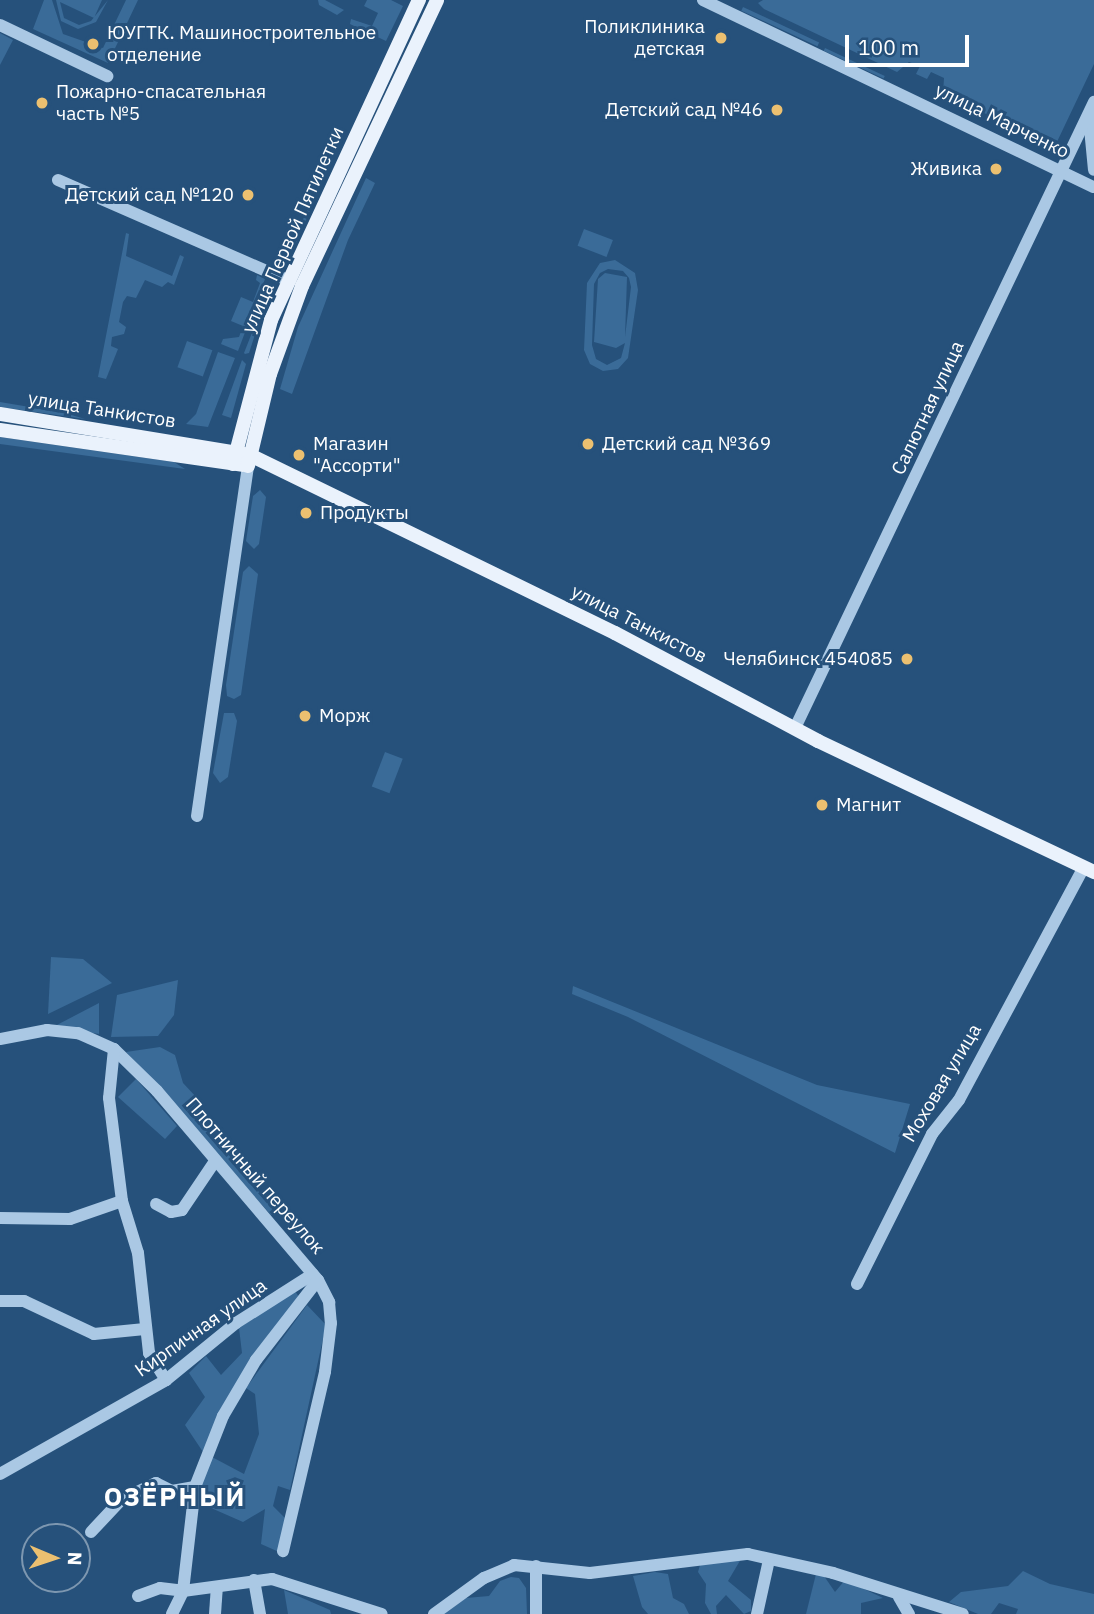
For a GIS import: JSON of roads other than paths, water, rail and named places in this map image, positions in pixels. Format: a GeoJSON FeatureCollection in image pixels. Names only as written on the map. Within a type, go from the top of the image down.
{"type":"FeatureCollection","features":[{"type":"Feature","properties":{"kind":"main road","name":"улица Первой Пятилетки"},"geometry":{"type":"LineString","coordinates":[[234,457],[257,361],[287,280],[419,0]]}},
{"type":"Feature","properties":{"kind":"main road","name":"улица Первой Пятилетки"},"geometry":{"type":"LineString","coordinates":[[248,467],[270,374],[302,286],[437,0]]}},
{"type":"Feature","properties":{"kind":"main road","name":"улица Танкистов"},"geometry":{"type":"LineString","coordinates":[[0,414],[234,457],[248,467],[277,472],[615,633],[795,729],[1089,869]]}},
{"type":"Feature","properties":{"kind":"main road","name":"улица Танкистов"},"geometry":{"type":"LineString","coordinates":[[0,430],[234,457]]}},
{"type":"Feature","properties":{"kind":"street","name":"улица Марченко"},"geometry":{"type":"LineString","coordinates":[[703,0],[1094,187]]}},
{"type":"Feature","properties":{"kind":"street"},"geometry":{"type":"LineString","coordinates":[[0,25],[107,76]]}},
{"type":"Feature","properties":{"kind":"street"},"geometry":{"type":"LineString","coordinates":[[1092,107],[1094,170]]}},
{"type":"Feature","properties":{"kind":"street","name":"Салютная улица"},"geometry":{"type":"LineString","coordinates":[[795,729],[1092,107]]}},
{"type":"Feature","properties":{"kind":"street"},"geometry":{"type":"LineString","coordinates":[[58,180],[287,280]]}},
{"type":"Feature","properties":{"kind":"street"},"geometry":{"type":"LineString","coordinates":[[234,457],[248,467]]}},
{"type":"Feature","properties":{"kind":"street","name":"улица Первой Пятилетки"},"geometry":{"type":"LineString","coordinates":[[197,816],[248,467]]}},
{"type":"Feature","properties":{"kind":"street","name":"Моховая улица"},"geometry":{"type":"LineString","coordinates":[[857,1284],[932,1134],[959,1100],[1089,869]]}},
{"type":"Feature","properties":{"kind":"street","name":"Плотничный переулок"},"geometry":{"type":"LineString","coordinates":[[0,1039],[24,1031],[78,1033],[114,1049],[157,1091],[316,1277],[329,1302],[328,1348],[283,1551]]}},
{"type":"Feature","properties":{"kind":"street"},"geometry":{"type":"LineString","coordinates":[[114,1049],[108,1098],[122,1202],[138,1253],[149,1353],[166,1380]]}},
{"type":"Feature","properties":{"kind":"street"},"geometry":{"type":"LineString","coordinates":[[156,1204],[171,1212],[182,1210],[215,1161]]}},
{"type":"Feature","properties":{"kind":"street"},"geometry":{"type":"LineString","coordinates":[[0,1218],[69,1219],[122,1202]]}},
{"type":"Feature","properties":{"kind":"street"},"geometry":{"type":"LineString","coordinates":[[172,1614],[183,1591],[195,1487],[236,1393],[316,1277]]}},
{"type":"Feature","properties":{"kind":"street","name":"Кирпичная улица"},"geometry":{"type":"LineString","coordinates":[[0,1474],[166,1380],[236,1323],[316,1277]]}},
{"type":"Feature","properties":{"kind":"street"},"geometry":{"type":"LineString","coordinates":[[0,1301],[23,1301],[94,1334],[145,1329]]}},
{"type":"Feature","properties":{"kind":"street"},"geometry":{"type":"LineString","coordinates":[[91,1532],[121,1500],[156,1483],[172,1492],[195,1487]]}},
{"type":"Feature","properties":{"kind":"street"},"geometry":{"type":"LineString","coordinates":[[434,1614],[501,1568],[537,1566],[590,1573],[748,1554],[833,1573],[900,1597],[963,1614]]}},
{"type":"Feature","properties":{"kind":"street"},"geometry":{"type":"LineString","coordinates":[[757,1614],[769,1560]]}},
{"type":"Feature","properties":{"kind":"street"},"geometry":{"type":"LineString","coordinates":[[536,1614],[537,1566]]}},
{"type":"Feature","properties":{"kind":"street"},"geometry":{"type":"LineString","coordinates":[[138,1596],[160,1588],[183,1591],[254,1580],[280,1581],[382,1614]]}},
{"type":"Feature","properties":{"kind":"street"},"geometry":{"type":"LineString","coordinates":[[254,1580],[260,1614]]}},
{"type":"Feature","properties":{"kind":"street"},"geometry":{"type":"LineString","coordinates":[[215,1614],[217,1587]]}},
{"type":"Feature","properties":{"kind":"street"},"geometry":{"type":"LineString","coordinates":[[900,1597],[909,1614]]}},
{"type":"Feature","properties":{"kind":"place","name":"Поликлиника детская"},"geometry":{"type":"Point","coordinates":[721,38]}},
{"type":"Feature","properties":{"kind":"place","name":"ЮУГТК. Машиностроительное отделение"},"geometry":{"type":"Point","coordinates":[93,44]}},
{"type":"Feature","properties":{"kind":"place","name":"Пожарно-спасательная часть №5"},"geometry":{"type":"Point","coordinates":[42,103]}},
{"type":"Feature","properties":{"kind":"place","name":"Детский сад №46"},"geometry":{"type":"Point","coordinates":[777,110]}},
{"type":"Feature","properties":{"kind":"place","name":"Живика"},"geometry":{"type":"Point","coordinates":[996,169]}},
{"type":"Feature","properties":{"kind":"place","name":"Детский сад №120"},"geometry":{"type":"Point","coordinates":[248,195]}},
{"type":"Feature","properties":{"kind":"place","name":"Детский сад №369"},"geometry":{"type":"Point","coordinates":[588,444]}},
{"type":"Feature","properties":{"kind":"place","name":"Магазин \"Ассорти\""},"geometry":{"type":"Point","coordinates":[299,455]}},
{"type":"Feature","properties":{"kind":"place","name":"Продукты"},"geometry":{"type":"Point","coordinates":[306,513]}},
{"type":"Feature","properties":{"kind":"place","name":"Челябинск 454085"},"geometry":{"type":"Point","coordinates":[907,659]}},
{"type":"Feature","properties":{"kind":"place","name":"Морж"},"geometry":{"type":"Point","coordinates":[305,716]}},
{"type":"Feature","properties":{"kind":"place","name":"Магнит"},"geometry":{"type":"Point","coordinates":[822,805]}},
{"type":"Feature","properties":{"kind":"district","name":"ОЗЁРНЫЙ"},"geometry":{"type":"Point","coordinates":[175,1497]}}]}
